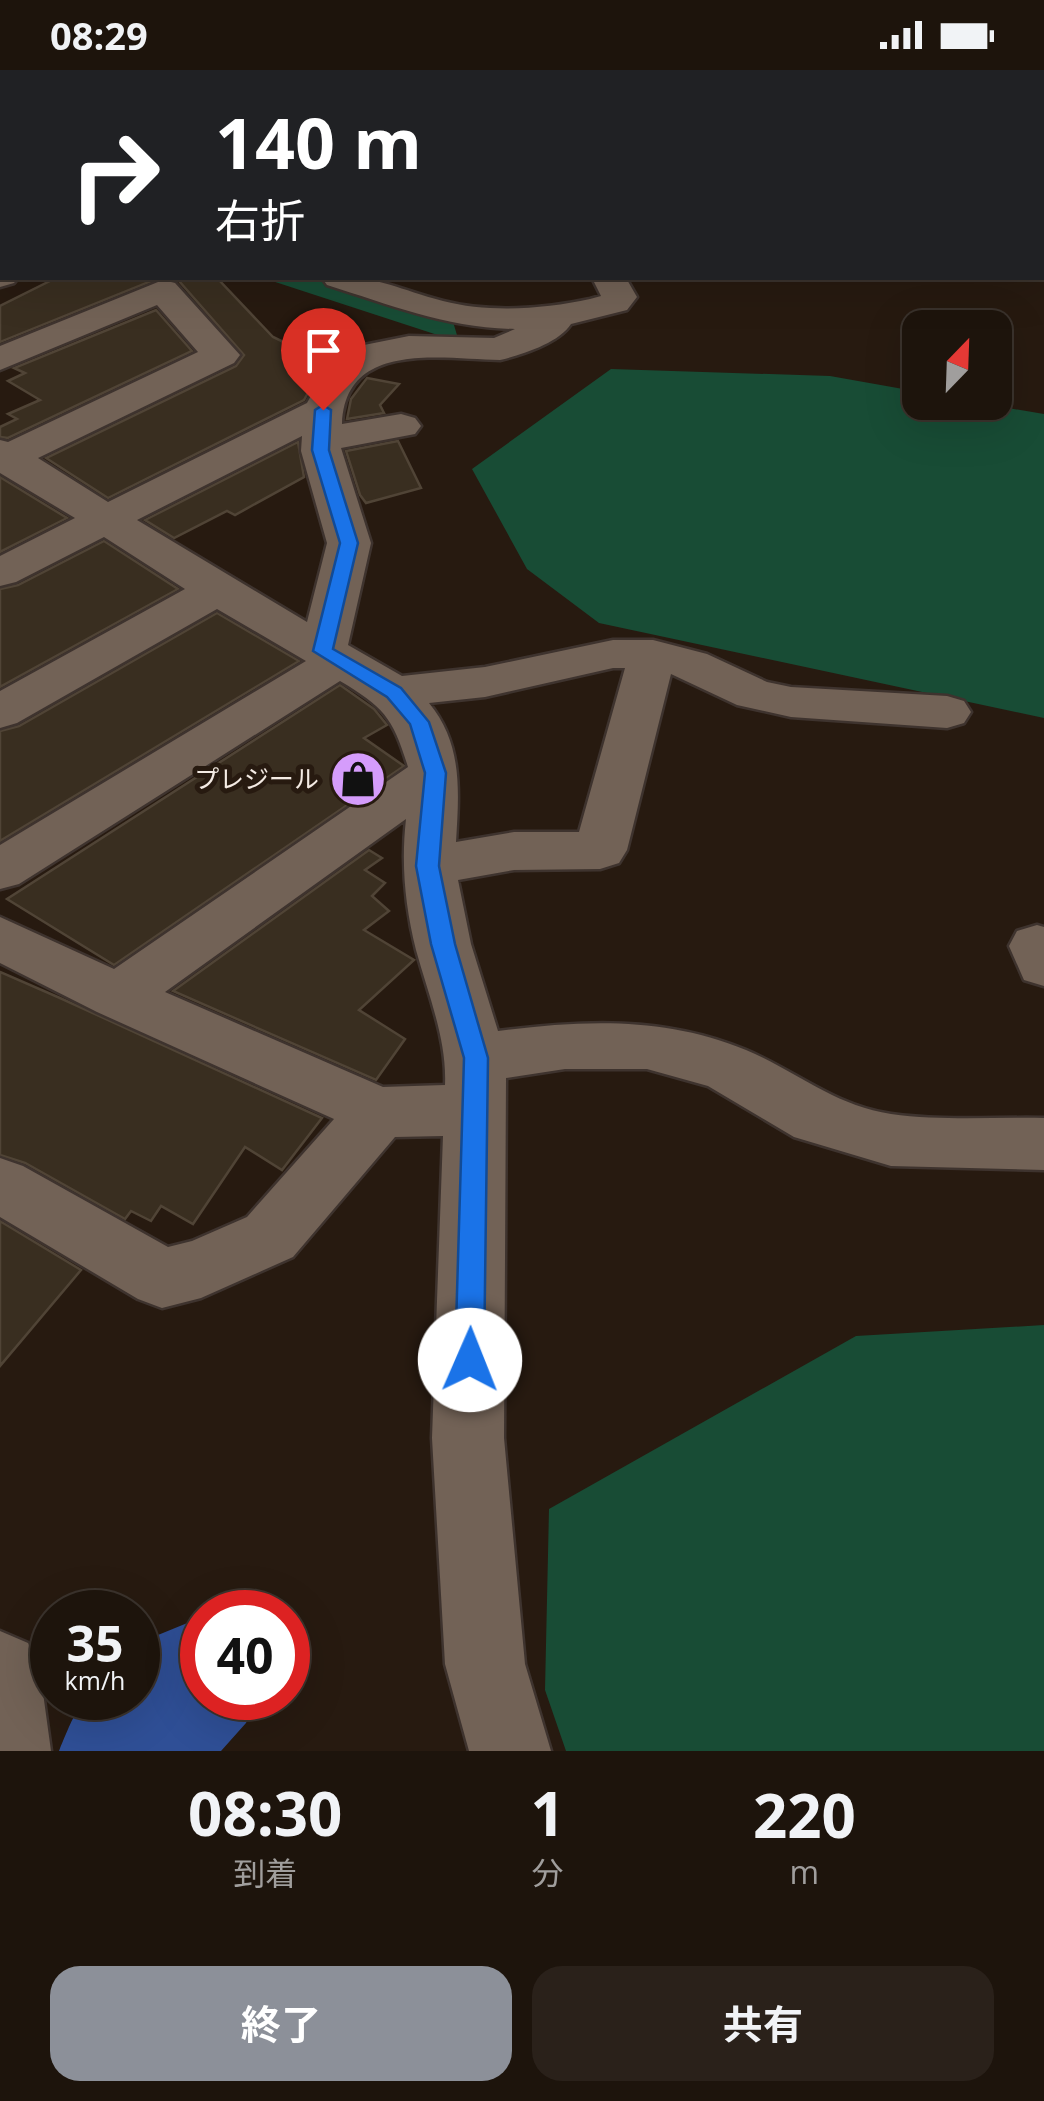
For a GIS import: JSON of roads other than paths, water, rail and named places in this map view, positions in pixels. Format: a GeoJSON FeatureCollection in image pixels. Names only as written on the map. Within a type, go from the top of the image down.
{"type":"FeatureCollection","features":[{"type":"Feature","properties":{"kind":"street"},"geometry":{"type":"LineString","coordinates":[[346,280],[456,314],[555,316],[615,302],[619,296],[610,280]]}},
{"type":"Feature","properties":{"kind":"street"},"geometry":{"type":"LineString","coordinates":[[0,359],[162,290],[221,355],[3,457]]}},
{"type":"Feature","properties":{"kind":"street"},"geometry":{"type":"LineString","coordinates":[[0,870],[196,750],[331,656],[349,543],[321,450],[322,424],[342,371],[367,355],[409,346],[500,349],[552,326],[555,316]]}},
{"type":"Feature","properties":{"kind":"street"},"geometry":{"type":"LineString","coordinates":[[0,574],[105,519],[322,424],[401,426]]}},
{"type":"Feature","properties":{"kind":"street"},"geometry":{"type":"LineString","coordinates":[[3,457],[218,590],[394,692],[419,722],[436,773],[428,866],[475,1084],[468,1438],[486,1664],[510,1751]]}},
{"type":"Feature","properties":{"kind":"street"},"geometry":{"type":"LineString","coordinates":[[0,712],[218,590]]}},
{"type":"Feature","properties":{"kind":"street"},"geometry":{"type":"LineString","coordinates":[[394,692],[485,682],[613,654],[653,654],[690,664],[754,694],[791,702],[947,712]]}},
{"type":"Feature","properties":{"kind":"street"},"geometry":{"type":"LineString","coordinates":[[428,866],[514,851],[600,850],[653,654]]}},
{"type":"Feature","properties":{"kind":"street"},"geometry":{"type":"LineString","coordinates":[[117,996],[436,773]]}},
{"type":"Feature","properties":{"kind":"street"},"geometry":{"type":"LineString","coordinates":[[0,938],[117,996],[380,1112]]}},
{"type":"Feature","properties":{"kind":"street"},"geometry":{"type":"LineString","coordinates":[[0,1185],[162,1278],[202,1269],[270,1237],[380,1112],[475,1084],[565,1046],[647,1046],[725,1067],[816,1119],[891,1140],[1044,1144]]}},
{"type":"Feature","properties":{"kind":"waterway"},"geometry":{"type":"LineString","coordinates":[[123,1751],[153,1733],[180,1703]]}},
{"type":"Feature","properties":{"kind":"place","name":"プレジール"},"geometry":{"type":"Point","coordinates":[358,779]}}]}
